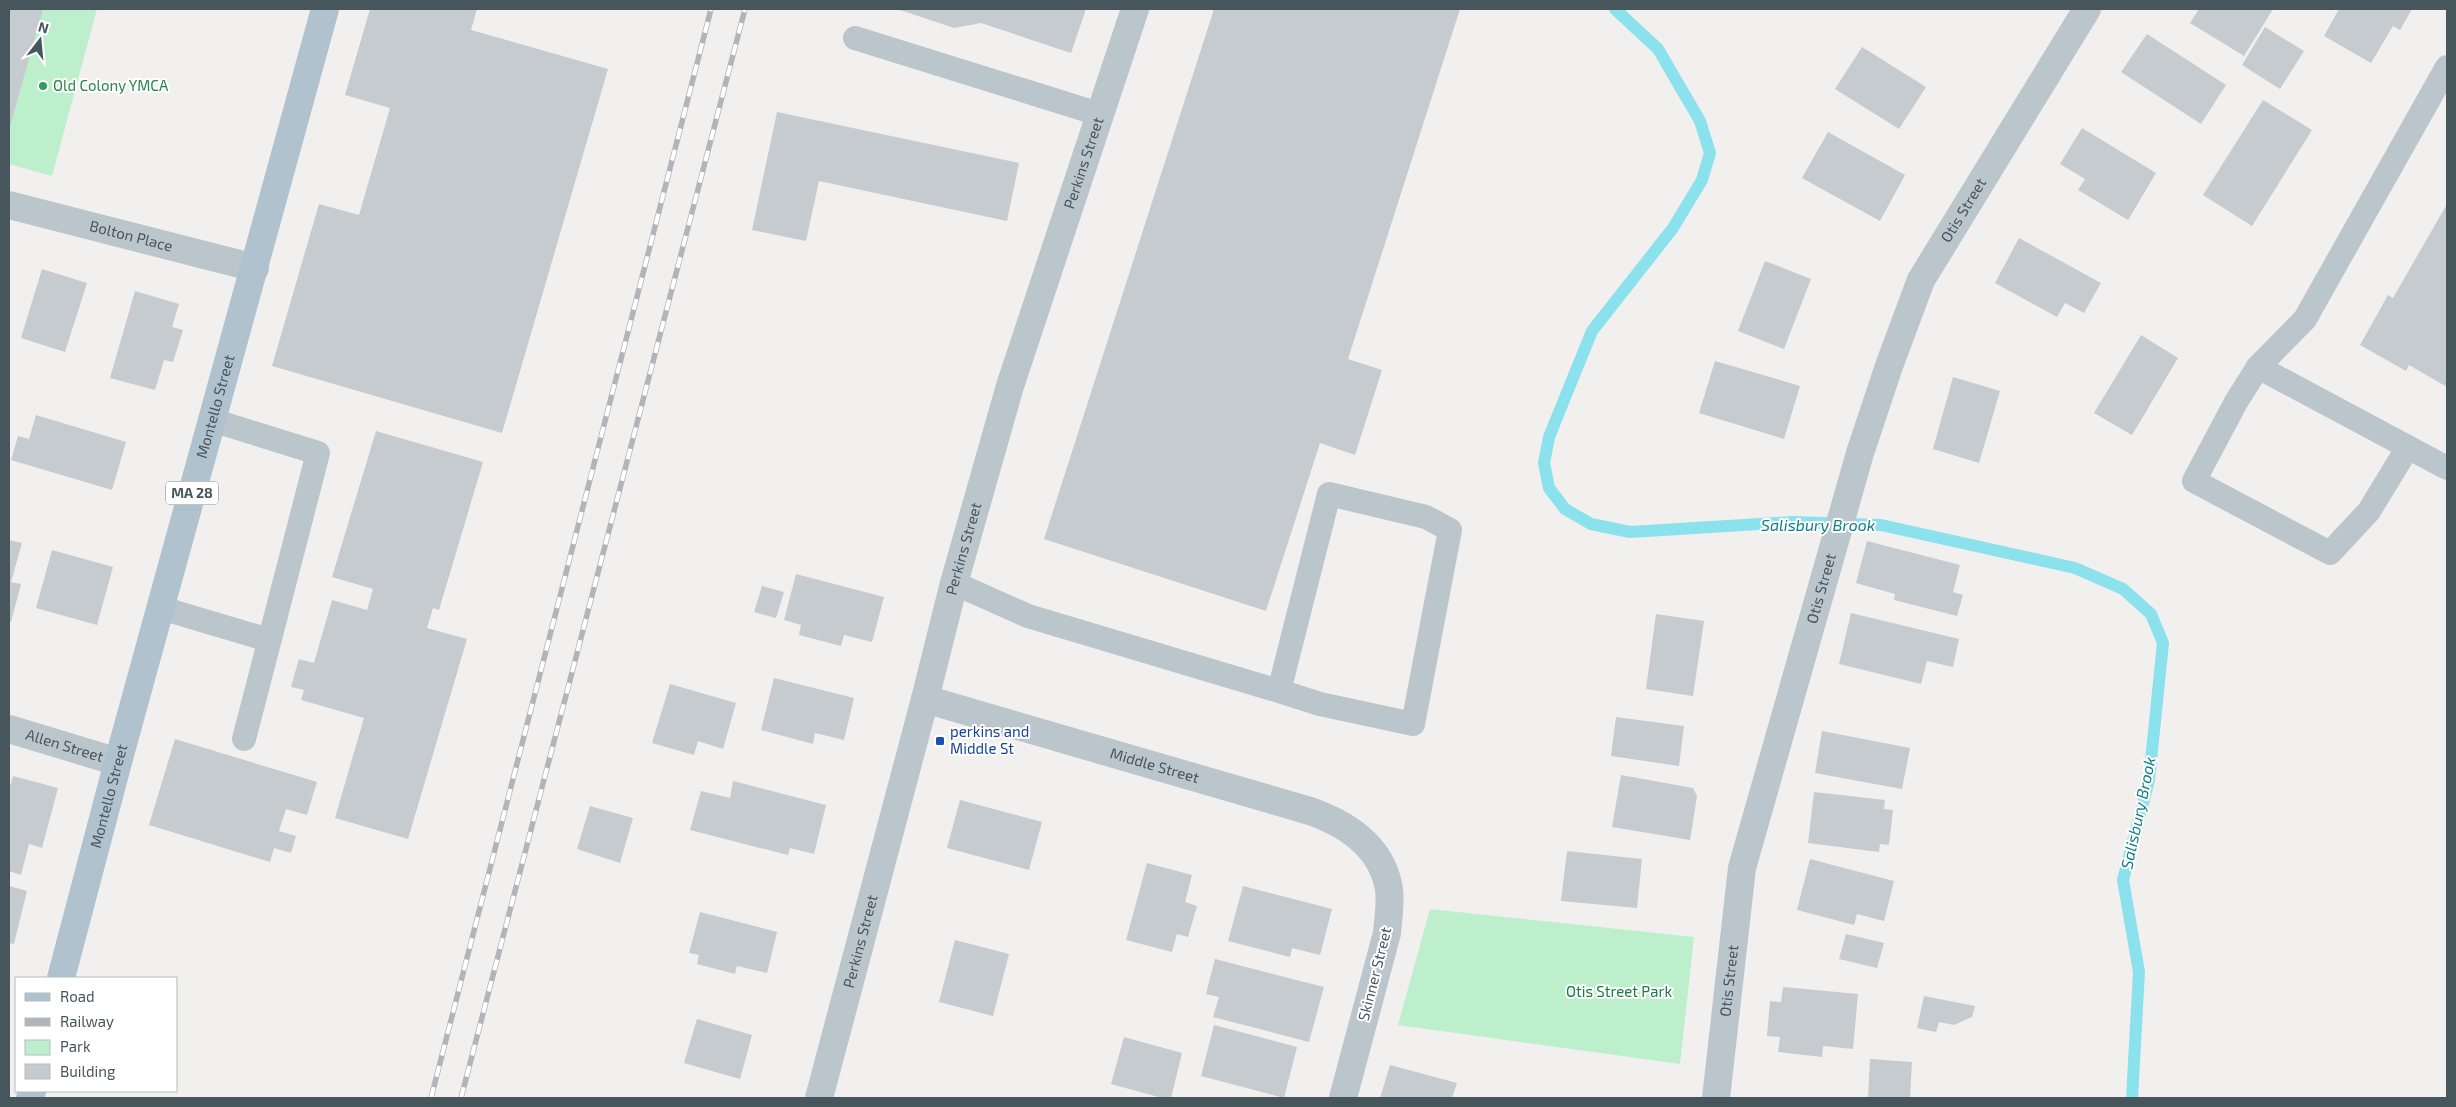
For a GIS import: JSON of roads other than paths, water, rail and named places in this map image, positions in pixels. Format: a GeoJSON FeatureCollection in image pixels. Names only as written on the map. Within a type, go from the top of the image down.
{"type":"FeatureCollection","features":[{"type":"Feature","properties":{"kind":"main road","name":"Montello Street"},"geometry":{"type":"LineString","coordinates":[[62,977],[118,762],[325,9]]}},
{"type":"Feature","properties":{"kind":"street","name":"Perkins Street"},"geometry":{"type":"LineString","coordinates":[[819,1098],[954,583],[1010,386],[1135,9]]}},
{"type":"Feature","properties":{"kind":"street","name":"Otis Street"},"geometry":{"type":"LineString","coordinates":[[1716,1098],[1742,868],[1828,560],[1889,366],[1921,280],[2087,9]]}},
{"type":"Feature","properties":{"kind":"street","name":"Bolton Place"},"geometry":{"type":"LineString","coordinates":[[9,205],[254,268]]}},
{"type":"Feature","properties":{"kind":"street","name":"Middle Street"},"geometry":{"type":"LineString","coordinates":[[925,699],[1310,810],[1347,827],[1373,851]]}},
{"type":"Feature","properties":{"kind":"street","name":"Allen Street"},"geometry":{"type":"LineString","coordinates":[[9,729],[118,762]]}},
{"type":"Feature","properties":{"kind":"street","name":"Skinner Street"},"geometry":{"type":"LineString","coordinates":[[1343,1098],[1387,933],[1389,890],[1384,871],[1373,851]]}},
{"type":"Feature","properties":{"kind":"lane"},"geometry":{"type":"LineString","coordinates":[[855,38],[1100,114]]}},
{"type":"Feature","properties":{"kind":"lane"},"geometry":{"type":"LineString","coordinates":[[2408,447],[2369,511],[2330,553],[2194,481],[2236,402],[2258,367],[2305,319],[2447,66]]}},
{"type":"Feature","properties":{"kind":"lane"},"geometry":{"type":"LineString","coordinates":[[2258,367],[2447,468]]}},
{"type":"Feature","properties":{"kind":"lane"},"geometry":{"type":"LineString","coordinates":[[212,420],[318,453],[244,739]]}},
{"type":"Feature","properties":{"kind":"lane"},"geometry":{"type":"LineString","coordinates":[[954,583],[1028,616],[1320,704],[1413,724],[1450,530],[1426,517],[1329,494],[1279,691]]}},
{"type":"Feature","properties":{"kind":"lane"},"geometry":{"type":"LineString","coordinates":[[161,608],[270,640]]}},
{"type":"Feature","properties":{"kind":"waterway","name":"Salisbury Brook"},"geometry":{"type":"LineString","coordinates":[[1615,9],[1658,49],[1700,121],[1710,153],[1702,180],[1673,228],[1592,331],[1549,437],[1544,463],[1549,488],[1565,509],[1591,524],[1630,532],[1793,522],[1881,525],[2075,568],[2123,589],[2151,614],[2163,643],[2149,780],[2123,880],[2139,972],[2132,1098]]}},
{"type":"Feature","properties":{"kind":"railway"},"geometry":{"type":"LineString","coordinates":[[431,1098],[711,9]]}},
{"type":"Feature","properties":{"kind":"railway"},"geometry":{"type":"LineString","coordinates":[[461,1098],[745,9]]}},
{"type":"Feature","properties":{"kind":"place","name":"Old Colony YMCA"},"geometry":{"type":"Point","coordinates":[43,86]}},
{"type":"Feature","properties":{"kind":"place","name":"perkins and Middle St"},"geometry":{"type":"Point","coordinates":[940,741]}},
{"type":"Feature","properties":{"kind":"park label","name":"Otis Street Park"},"geometry":{"type":"Point","coordinates":[1619,992]}}]}
